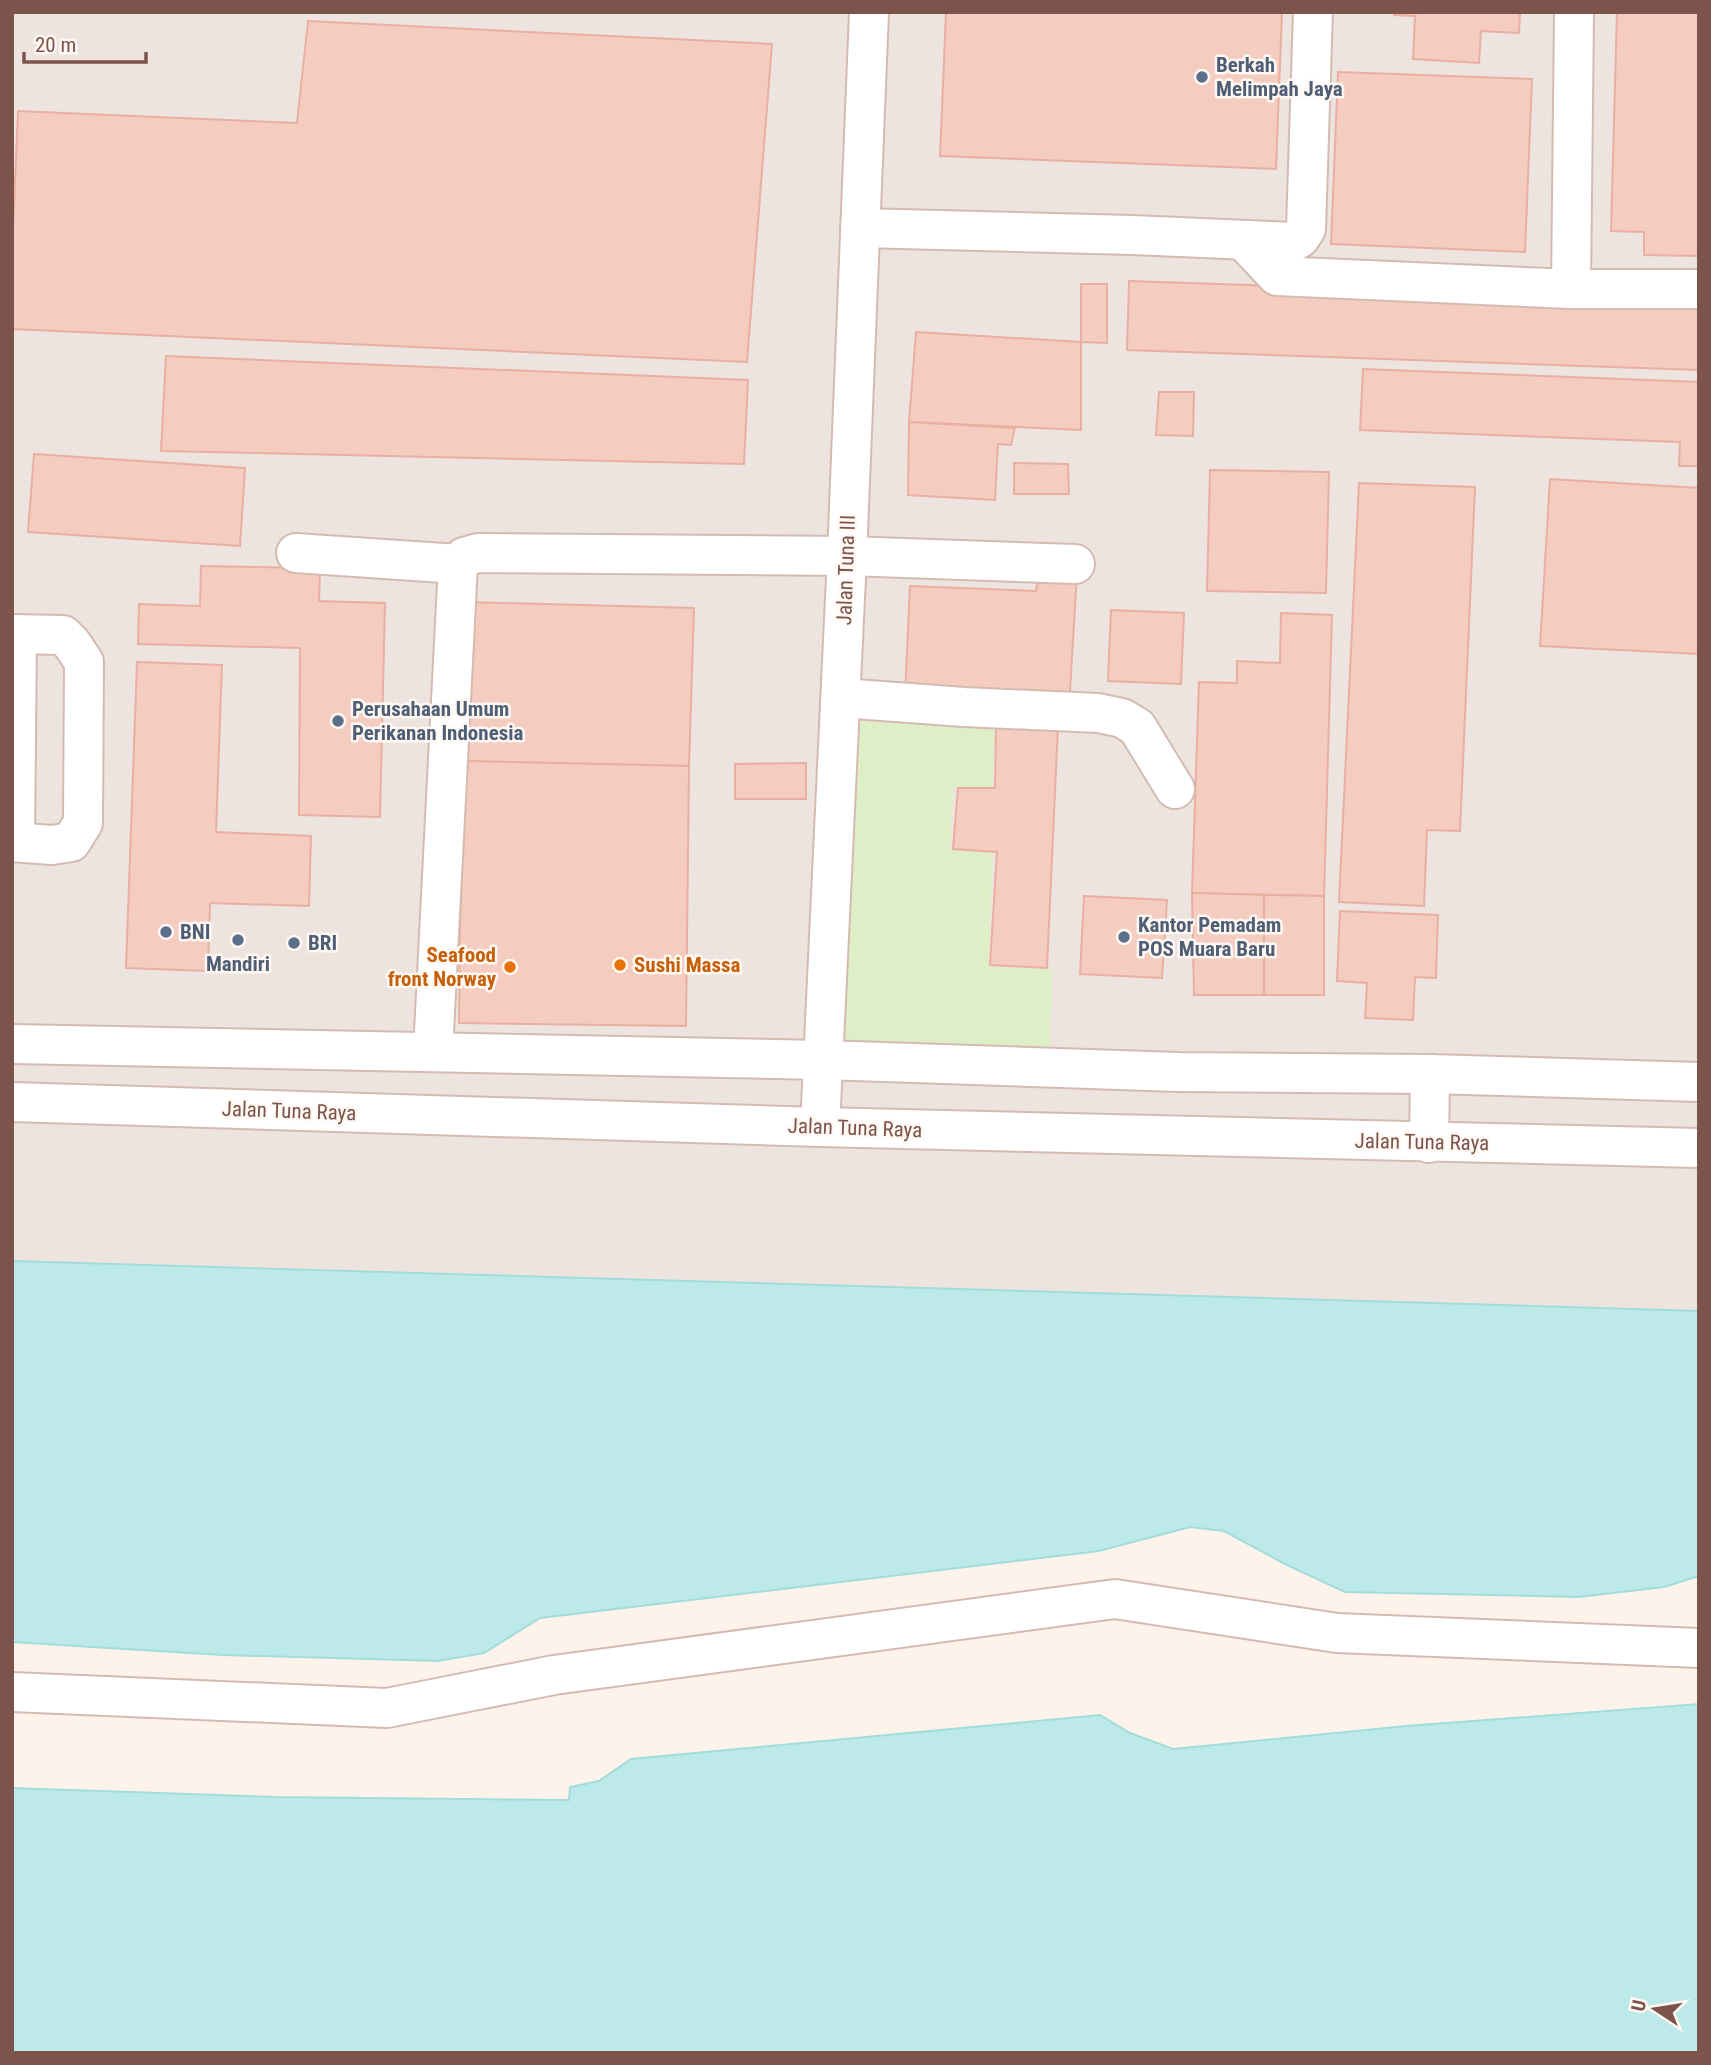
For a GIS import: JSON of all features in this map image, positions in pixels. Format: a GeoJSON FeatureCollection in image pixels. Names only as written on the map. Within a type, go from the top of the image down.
{"type":"FeatureCollection","features":[{"type":"Feature","properties":{"kind":"street","name":"Jalan Tuna III"},"geometry":{"type":"LineString","coordinates":[[820,1127],[841,698],[869,12]]}},
{"type":"Feature","properties":{"kind":"street"},"geometry":{"type":"LineString","coordinates":[[859,229],[1293,242],[1300,239],[1306,229],[1313,12]]}},
{"type":"Feature","properties":{"kind":"street"},"geometry":{"type":"LineString","coordinates":[[1571,289],[1574,12]]}},
{"type":"Feature","properties":{"kind":"street"},"geometry":{"type":"LineString","coordinates":[[1243,240],[1277,276],[1571,289],[1699,289]]}},
{"type":"Feature","properties":{"kind":"street"},"geometry":{"type":"LineString","coordinates":[[296,553],[458,564]]}},
{"type":"Feature","properties":{"kind":"street"},"geometry":{"type":"LineString","coordinates":[[433,1052],[458,564],[464,557],[478,553],[847,556],[1075,564]]}},
{"type":"Feature","properties":{"kind":"street"},"geometry":{"type":"LineString","coordinates":[[15,634],[63,635],[84,662],[83,823],[71,842],[52,845],[13,842],[15,634]]}},
{"type":"Feature","properties":{"kind":"street"},"geometry":{"type":"LineString","coordinates":[[841,698],[1098,713],[1122,718],[1137,727],[1175,789]]}},
{"type":"Feature","properties":{"kind":"street"},"geometry":{"type":"LineString","coordinates":[[12,1044],[823,1060],[1178,1072],[1430,1074],[1699,1082]]}},
{"type":"Feature","properties":{"kind":"street"},"geometry":{"type":"LineString","coordinates":[[1429,1143],[1430,1074]]}},
{"type":"Feature","properties":{"kind":"street","name":"Jalan Tuna Raya"},"geometry":{"type":"LineString","coordinates":[[12,1102],[820,1127],[1699,1148]]}},
{"type":"Feature","properties":{"kind":"street"},"geometry":{"type":"LineString","coordinates":[[12,1692],[387,1707],[554,1675],[1115,1599],[1337,1633],[1699,1648]]}},
{"type":"Feature","properties":{"kind":"shaded area"},"geometry":{"type":"Polygon","coordinates":[[[12,12],[1699,12],[1699,1311],[12,1261],[12,12]]]}},
{"type":"Feature","properties":{"kind":"green space"},"geometry":{"type":"Polygon","coordinates":[[[855,721],[995,727],[992,790],[953,788],[950,850],[993,853],[988,967],[1053,969],[1049,1062],[840,1053],[855,721]]]}},
{"type":"Feature","properties":{"kind":"water"},"geometry":{"type":"Polygon","coordinates":[[[12,1261],[1699,1311],[1699,1576],[1664,1587],[1579,1597],[1345,1592],[1224,1531],[1190,1527],[1099,1551],[540,1618],[484,1653],[438,1661],[223,1655],[12,1642],[12,1261]]]}},
{"type":"Feature","properties":{"kind":"water"},"geometry":{"type":"Polygon","coordinates":[[[1699,1704],[1699,2053],[12,2053],[12,1788],[275,1797],[569,1800],[570,1787],[599,1781],[631,1759],[1100,1715],[1130,1733],[1173,1749],[1406,1726],[1699,1704]]]}},
{"type":"Feature","properties":{"kind":"building"},"geometry":{"type":"Polygon","coordinates":[[[946,12],[1282,12],[1276,169],[940,156],[946,12]]]}},
{"type":"Feature","properties":{"kind":"building"},"geometry":{"type":"Polygon","coordinates":[[[1394,12],[1520,12],[1519,33],[1481,31],[1479,63],[1413,59],[1415,16],[1394,15],[1394,12]]]}},
{"type":"Feature","properties":{"kind":"building"},"geometry":{"type":"Polygon","coordinates":[[[1617,12],[1699,12],[1699,256],[1644,255],[1644,232],[1611,231],[1617,12]]]}},
{"type":"Feature","properties":{"kind":"building"},"geometry":{"type":"Polygon","coordinates":[[[308,21],[772,44],[747,362],[12,329],[12,252],[18,111],[297,123],[308,21]]]}},
{"type":"Feature","properties":{"kind":"building"},"geometry":{"type":"Polygon","coordinates":[[[1338,72],[1532,79],[1525,252],[1331,244],[1338,72]]]}},
{"type":"Feature","properties":{"kind":"building"},"geometry":{"type":"Polygon","coordinates":[[[1129,281],[1699,300],[1699,370],[1127,350],[1129,281]]]}},
{"type":"Feature","properties":{"kind":"building"},"geometry":{"type":"Polygon","coordinates":[[[1081,284],[1107,284],[1107,343],[1081,342],[1081,284]]]}},
{"type":"Feature","properties":{"kind":"building"},"geometry":{"type":"Polygon","coordinates":[[[916,332],[1081,342],[1081,430],[909,422],[916,332]]]}},
{"type":"Feature","properties":{"kind":"building"},"geometry":{"type":"Polygon","coordinates":[[[166,356],[748,380],[744,464],[161,451],[166,356]]]}},
{"type":"Feature","properties":{"kind":"building"},"geometry":{"type":"Polygon","coordinates":[[[1363,369],[1699,382],[1699,466],[1679,466],[1680,442],[1360,430],[1363,369]]]}},
{"type":"Feature","properties":{"kind":"building"},"geometry":{"type":"Polygon","coordinates":[[[1159,392],[1194,392],[1193,436],[1156,435],[1159,392]]]}},
{"type":"Feature","properties":{"kind":"building"},"geometry":{"type":"Polygon","coordinates":[[[909,422],[1015,428],[1011,445],[998,444],[995,500],[908,495],[909,422]]]}},
{"type":"Feature","properties":{"kind":"building"},"geometry":{"type":"Polygon","coordinates":[[[34,454],[245,468],[240,546],[28,532],[34,454]]]}},
{"type":"Feature","properties":{"kind":"building"},"geometry":{"type":"Polygon","coordinates":[[[1014,463],[1068,464],[1069,494],[1014,494],[1014,463]]]}},
{"type":"Feature","properties":{"kind":"building"},"geometry":{"type":"Polygon","coordinates":[[[1210,470],[1329,472],[1326,593],[1207,591],[1210,470]]]}},
{"type":"Feature","properties":{"kind":"building"},"geometry":{"type":"Polygon","coordinates":[[[1550,479],[1699,488],[1699,654],[1540,646],[1550,479]]]}},
{"type":"Feature","properties":{"kind":"building"},"geometry":{"type":"Polygon","coordinates":[[[1359,483],[1475,487],[1460,831],[1427,830],[1424,906],[1339,902],[1359,483]]]}},
{"type":"Feature","properties":{"kind":"building"},"geometry":{"type":"Polygon","coordinates":[[[201,566],[320,568],[319,601],[385,603],[380,817],[299,815],[300,648],[138,644],[139,604],[200,606],[201,566]]]}},
{"type":"Feature","properties":{"kind":"building"},"geometry":{"type":"Polygon","coordinates":[[[1040,571],[1077,574],[1069,707],[905,695],[910,586],[1036,591],[1040,571]]]}},
{"type":"Feature","properties":{"kind":"building"},"geometry":{"type":"Polygon","coordinates":[[[466,602],[694,608],[689,766],[462,761],[466,602]]]}},
{"type":"Feature","properties":{"kind":"building"},"geometry":{"type":"Polygon","coordinates":[[[1111,610],[1184,613],[1181,684],[1108,681],[1111,610]]]}},
{"type":"Feature","properties":{"kind":"building"},"geometry":{"type":"Polygon","coordinates":[[[1281,613],[1332,615],[1324,896],[1192,893],[1199,682],[1237,683],[1237,661],[1280,663],[1281,613]]]}},
{"type":"Feature","properties":{"kind":"building"},"geometry":{"type":"Polygon","coordinates":[[[137,662],[222,665],[216,832],[311,836],[309,906],[210,903],[208,971],[126,968],[137,662]]]}},
{"type":"Feature","properties":{"kind":"building"},"geometry":{"type":"Polygon","coordinates":[[[996,725],[1058,726],[1047,968],[990,965],[997,852],[953,849],[958,788],[995,788],[996,725]]]}},
{"type":"Feature","properties":{"kind":"building"},"geometry":{"type":"Polygon","coordinates":[[[462,761],[689,766],[686,1026],[459,1023],[462,761]]]}},
{"type":"Feature","properties":{"kind":"building"},"geometry":{"type":"Polygon","coordinates":[[[806,763],[806,799],[735,799],[735,764],[806,763]]]}},
{"type":"Feature","properties":{"kind":"building"},"geometry":{"type":"Polygon","coordinates":[[[1192,893],[1264,895],[1264,995],[1194,995],[1192,893]]]}},
{"type":"Feature","properties":{"kind":"building"},"geometry":{"type":"Polygon","coordinates":[[[1264,895],[1324,896],[1324,995],[1264,995],[1264,895]]]}},
{"type":"Feature","properties":{"kind":"building","name":"Kantor Pemadam POS Muara Baru"},"geometry":{"type":"Polygon","coordinates":[[[1084,896],[1167,900],[1162,978],[1080,974],[1084,896]]]}},
{"type":"Feature","properties":{"kind":"building"},"geometry":{"type":"Polygon","coordinates":[[[1340,911],[1438,915],[1436,978],[1415,977],[1413,1020],[1365,1018],[1367,983],[1337,981],[1340,911]]]}},
{"type":"Feature","properties":{"kind":"place","name":"Berkah Melimpah Jaya"},"geometry":{"type":"Point","coordinates":[1202,77]}},
{"type":"Feature","properties":{"kind":"place","name":"Perusahaan Umum Perikanan Indonesia"},"geometry":{"type":"Point","coordinates":[338,721]}},
{"type":"Feature","properties":{"kind":"place","name":"BNI"},"geometry":{"type":"Point","coordinates":[166,932]}},
{"type":"Feature","properties":{"kind":"place","name":"Kantor Pemadam POS Muara Baru"},"geometry":{"type":"Point","coordinates":[1124,937]}},
{"type":"Feature","properties":{"kind":"place","name":"Mandiri"},"geometry":{"type":"Point","coordinates":[238,940]}},
{"type":"Feature","properties":{"kind":"place","name":"BRI"},"geometry":{"type":"Point","coordinates":[294,943]}},
{"type":"Feature","properties":{"kind":"place","name":"Sushi Massa"},"geometry":{"type":"Point","coordinates":[620,965]}},
{"type":"Feature","properties":{"kind":"place","name":"Seafood front Norway"},"geometry":{"type":"Point","coordinates":[510,967]}}]}
